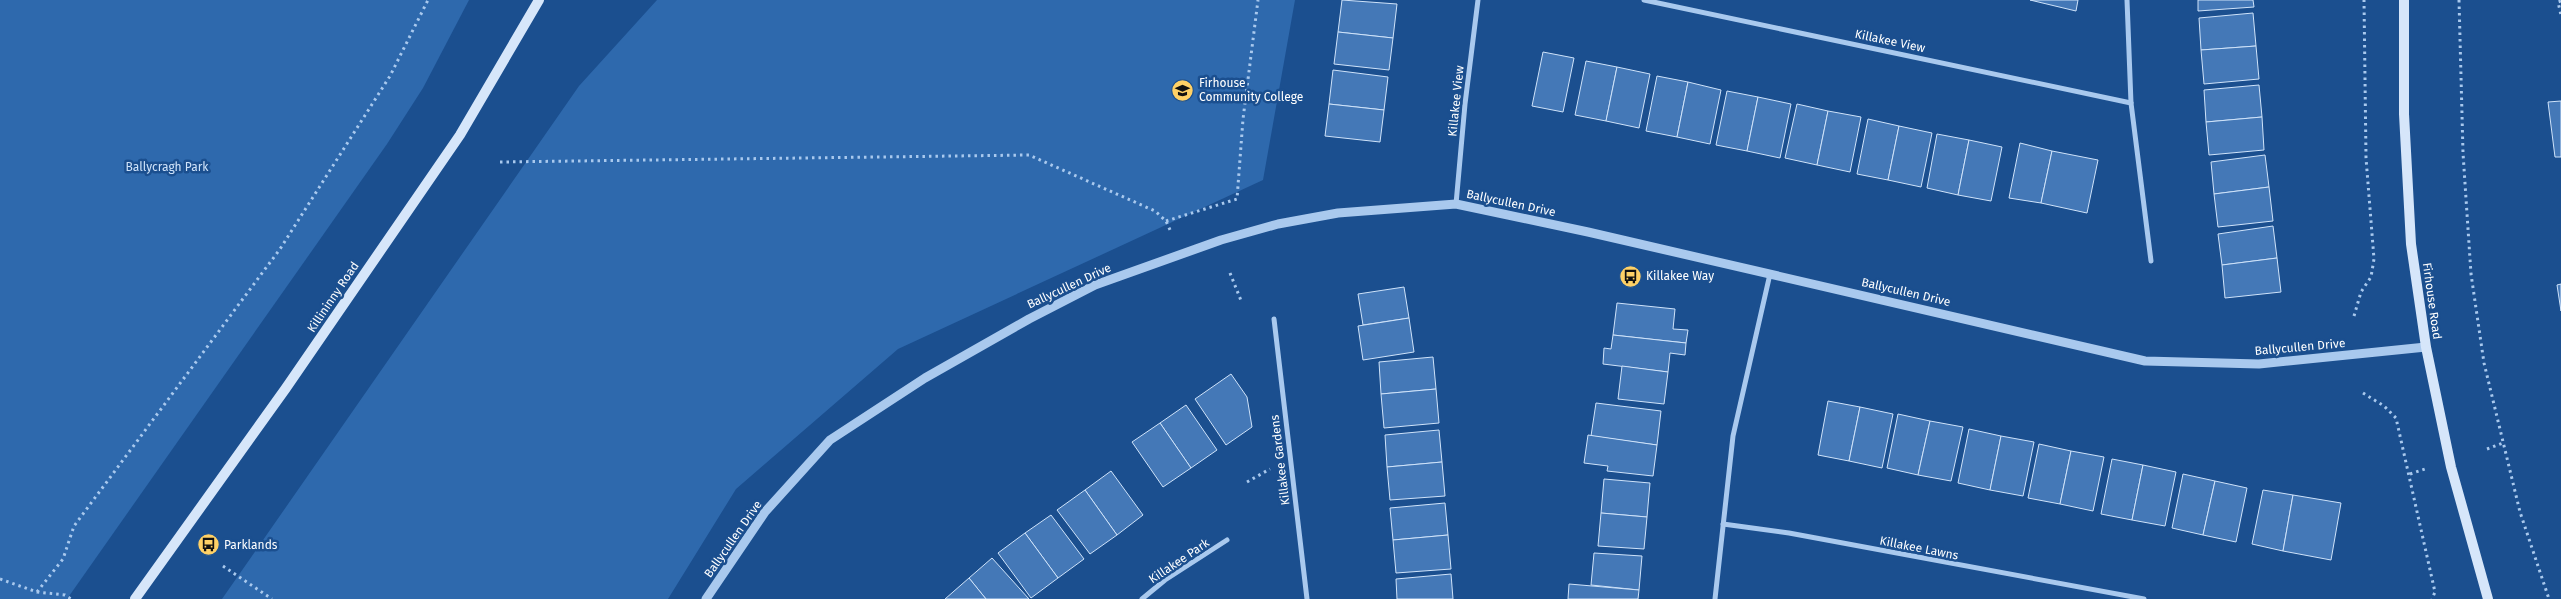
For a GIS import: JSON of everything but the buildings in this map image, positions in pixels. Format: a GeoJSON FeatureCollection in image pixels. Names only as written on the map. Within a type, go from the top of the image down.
{"type":"FeatureCollection","features":[{"type":"Feature","properties":{"kind":"main road","name":"Killininny Road"},"geometry":{"type":"LineString","coordinates":[[135,599],[286,388],[460,135],[539,0]]}},
{"type":"Feature","properties":{"kind":"main road","name":"Firhouse Road"},"geometry":{"type":"LineString","coordinates":[[2404,0],[2404,114],[2411,244],[2426,347],[2451,467],[2488,599]]}},
{"type":"Feature","properties":{"kind":"street","name":"Killakee View"},"geometry":{"type":"LineString","coordinates":[[1456,204],[1465,104],[1478,0]]}},
{"type":"Feature","properties":{"kind":"street","name":"Killakee View"},"geometry":{"type":"LineString","coordinates":[[1644,0],[2131,103]]}},
{"type":"Feature","properties":{"kind":"street"},"geometry":{"type":"LineString","coordinates":[[2128,0],[2131,103],[2151,261]]}},
{"type":"Feature","properties":{"kind":"street","name":"Ballycullen Drive"},"geometry":{"type":"LineString","coordinates":[[706,599],[765,512],[830,440],[925,378],[1029,319],[1095,285],[1179,254],[1278,224],[1338,213],[1456,204],[1770,274],[2145,361],[2259,364],[2426,347]]}},
{"type":"Feature","properties":{"kind":"street"},"geometry":{"type":"LineString","coordinates":[[1715,599],[1733,436],[1770,274]]}},
{"type":"Feature","properties":{"kind":"street","name":"Killakee Gardens"},"geometry":{"type":"LineString","coordinates":[[1274,319],[1307,599]]}},
{"type":"Feature","properties":{"kind":"street","name":"Killakee Lawns"},"geometry":{"type":"LineString","coordinates":[[1723,524],[1798,535],[2111,596],[2144,599]]}},
{"type":"Feature","properties":{"kind":"street","name":"Killakee Park"},"geometry":{"type":"LineString","coordinates":[[1142,599],[1165,580],[1227,540]]}},
{"type":"Feature","properties":{"kind":"path"},"geometry":{"type":"LineString","coordinates":[[37,592],[63,559],[74,526],[280,249],[390,76],[428,0]]}},
{"type":"Feature","properties":{"kind":"path"},"geometry":{"type":"LineString","coordinates":[[1166,221],[1237,198],[1243,119],[1258,0]]}},
{"type":"Feature","properties":{"kind":"path"},"geometry":{"type":"LineString","coordinates":[[2354,316],[2361,292],[2371,277],[2374,259],[2366,158],[2364,0]]}},
{"type":"Feature","properties":{"kind":"path"},"geometry":{"type":"LineString","coordinates":[[2459,0],[2463,153],[2471,274],[2484,363],[2520,512],[2549,599]]}},
{"type":"Feature","properties":{"kind":"path"},"geometry":{"type":"LineString","coordinates":[[2561,1],[2558,2],[2561,14]]}},
{"type":"Feature","properties":{"kind":"path"},"geometry":{"type":"LineString","coordinates":[[500,162],[1029,155],[1155,211],[1166,221],[1179,254]]}},
{"type":"Feature","properties":{"kind":"path"},"geometry":{"type":"LineString","coordinates":[[1230,273],[1242,303]]}},
{"type":"Feature","properties":{"kind":"path"},"geometry":{"type":"LineString","coordinates":[[2363,393],[2384,406],[2396,418],[2435,592],[2432,599]]}},
{"type":"Feature","properties":{"kind":"path"},"geometry":{"type":"LineString","coordinates":[[2487,448],[2503,443]]}},
{"type":"Feature","properties":{"kind":"path"},"geometry":{"type":"LineString","coordinates":[[2410,474],[2425,468]]}},
{"type":"Feature","properties":{"kind":"path"},"geometry":{"type":"LineString","coordinates":[[1247,482],[1271,469]]}},
{"type":"Feature","properties":{"kind":"path"},"geometry":{"type":"LineString","coordinates":[[223,566],[272,599]]}},
{"type":"Feature","properties":{"kind":"path"},"geometry":{"type":"LineString","coordinates":[[0,579],[37,592],[65,595],[71,599]]}},
{"type":"Feature","properties":{"kind":"green space","name":"Ballycragh Park"},"geometry":{"type":"Polygon","coordinates":[[[0,0],[469,0],[423,88],[387,144],[67,599],[0,599],[0,0]]]}},
{"type":"Feature","properties":{"kind":"green space"},"geometry":{"type":"Polygon","coordinates":[[[657,0],[1295,0],[1263,180],[898,349],[736,489],[668,599],[222,599],[579,86],[657,0]]]}},
{"type":"Feature","properties":{"kind":"place","name":"Firhouse Community College"},"geometry":{"type":"Point","coordinates":[1183,90]}},
{"type":"Feature","properties":{"kind":"place","name":"Killakee Way"},"geometry":{"type":"Point","coordinates":[1630,276]}},
{"type":"Feature","properties":{"kind":"place","name":"Parklands"},"geometry":{"type":"Point","coordinates":[208,545]}}]}
